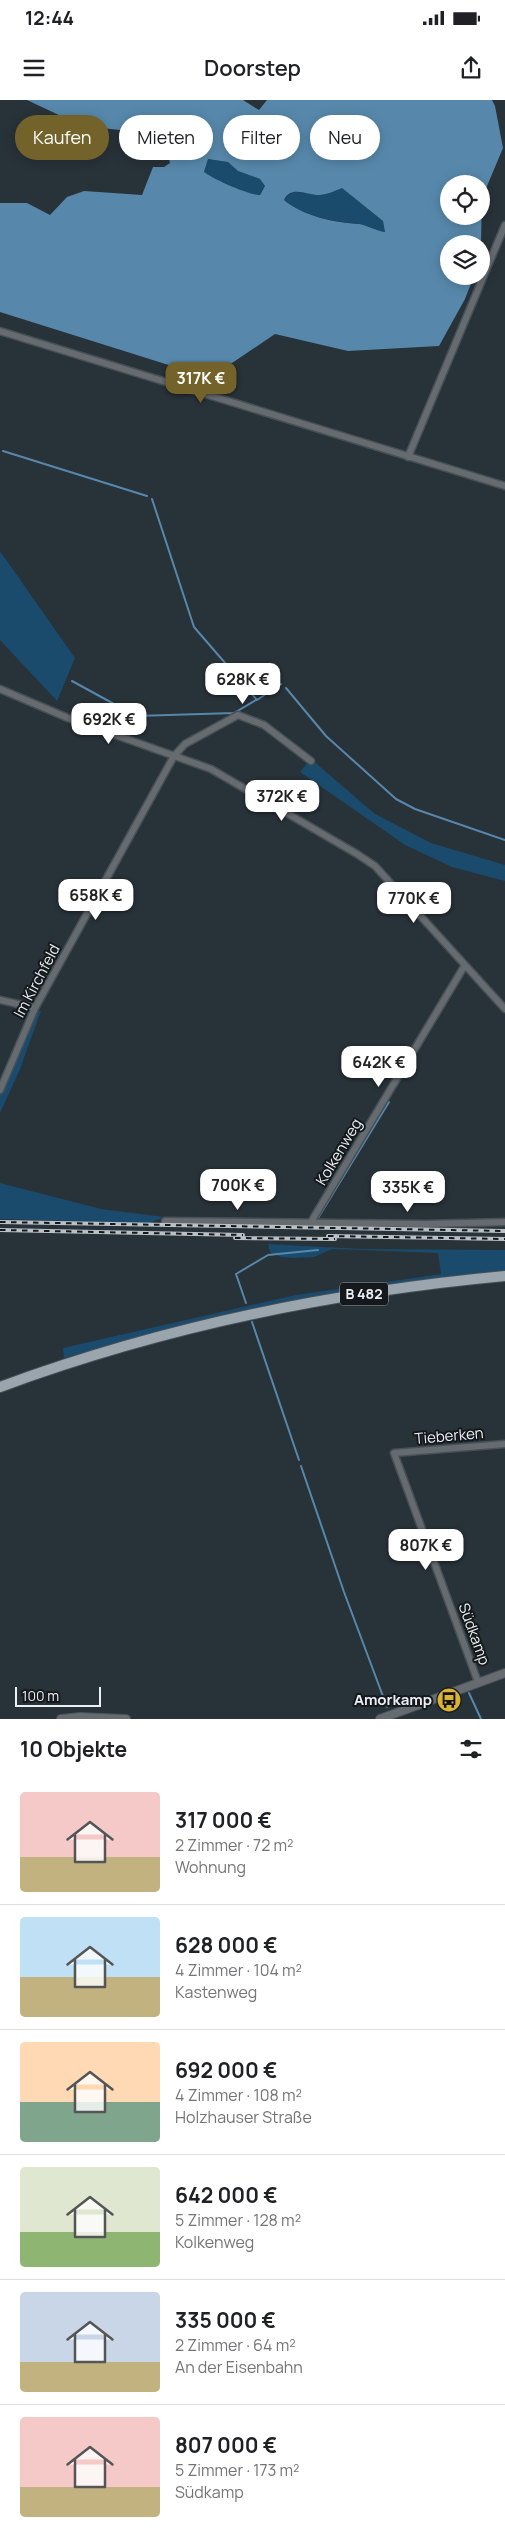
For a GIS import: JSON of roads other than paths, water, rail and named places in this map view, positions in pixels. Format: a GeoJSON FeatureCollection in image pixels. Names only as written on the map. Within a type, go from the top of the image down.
{"type":"FeatureCollection","features":[{"type":"Feature","properties":{"kind":"main road","name":"B 482"},"geometry":{"type":"LineString","coordinates":[[0,1386],[120,1346],[225,1320],[382,1291],[505,1276]]}},
{"type":"Feature","properties":{"kind":"street"},"geometry":{"type":"LineString","coordinates":[[408,457],[505,225]]}},
{"type":"Feature","properties":{"kind":"street"},"geometry":{"type":"LineString","coordinates":[[0,331],[505,486]]}},
{"type":"Feature","properties":{"kind":"street"},"geometry":{"type":"LineString","coordinates":[[0,689],[68,718],[211,769],[238,783],[375,866],[505,1009]]}},
{"type":"Feature","properties":{"kind":"street"},"geometry":{"type":"LineString","coordinates":[[174,756],[186,744],[238,715],[264,725],[311,761]]}},
{"type":"Feature","properties":{"kind":"street","name":"Im Kirchfeld"},"geometry":{"type":"LineString","coordinates":[[0,1090],[35,1008],[174,756]]}},
{"type":"Feature","properties":{"kind":"street","name":"Kolkenweg"},"geometry":{"type":"LineString","coordinates":[[311,1222],[465,966]]}},
{"type":"Feature","properties":{"kind":"street"},"geometry":{"type":"LineString","coordinates":[[0,1000],[35,1008]]}},
{"type":"Feature","properties":{"kind":"street"},"geometry":{"type":"LineString","coordinates":[[165,1221],[426,1224],[505,1222]]}},
{"type":"Feature","properties":{"kind":"street","name":"Tieberken"},"geometry":{"type":"LineString","coordinates":[[394,1453],[505,1444]]}},
{"type":"Feature","properties":{"kind":"street","name":"Südkamp"},"geometry":{"type":"LineString","coordinates":[[394,1453],[478,1682]]}},
{"type":"Feature","properties":{"kind":"street"},"geometry":{"type":"LineString","coordinates":[[380,1719],[505,1673]]}},
{"type":"Feature","properties":{"kind":"street"},"geometry":{"type":"LineString","coordinates":[[61,1719],[80,1717],[126,1719]]}},
{"type":"Feature","properties":{"kind":"waterway"},"geometry":{"type":"LineString","coordinates":[[3,451],[147,496]]}},
{"type":"Feature","properties":{"kind":"waterway"},"geometry":{"type":"LineString","coordinates":[[152,499],[194,627],[257,700],[281,684]]}},
{"type":"Feature","properties":{"kind":"waterway"},"geometry":{"type":"LineString","coordinates":[[72,681],[136,716],[234,713],[256,700]]}},
{"type":"Feature","properties":{"kind":"waterway"},"geometry":{"type":"LineString","coordinates":[[286,688],[326,736],[396,799],[415,809],[505,840]]}},
{"type":"Feature","properties":{"kind":"waterway"},"geometry":{"type":"LineString","coordinates":[[318,1218],[389,1102]]}},
{"type":"Feature","properties":{"kind":"waterway"},"geometry":{"type":"LineString","coordinates":[[246,1303],[236,1274],[268,1255],[318,1250]]}},
{"type":"Feature","properties":{"kind":"waterway"},"geometry":{"type":"LineString","coordinates":[[252,1322],[299,1460]]}},
{"type":"Feature","properties":{"kind":"waterway"},"geometry":{"type":"LineString","coordinates":[[301,1466],[344,1592],[387,1707]]}},
{"type":"Feature","properties":{"kind":"waterway"},"geometry":{"type":"LineString","coordinates":[[469,1693],[481,1719]]}},
{"type":"Feature","properties":{"kind":"railway"},"geometry":{"type":"LineString","coordinates":[[0,1222],[505,1231]]}},
{"type":"Feature","properties":{"kind":"railway"},"geometry":{"type":"LineString","coordinates":[[0,1230],[243,1235]]}},
{"type":"Feature","properties":{"kind":"railway"},"geometry":{"type":"LineString","coordinates":[[328,1236],[505,1239]]}},
{"type":"Feature","properties":{"kind":"railway"},"geometry":{"type":"LineString","coordinates":[[235,1238],[335,1239]]}},
{"type":"Feature","properties":{"kind":"place","name":"Amorkamp"},"geometry":{"type":"Point","coordinates":[449,1700]}}]}
